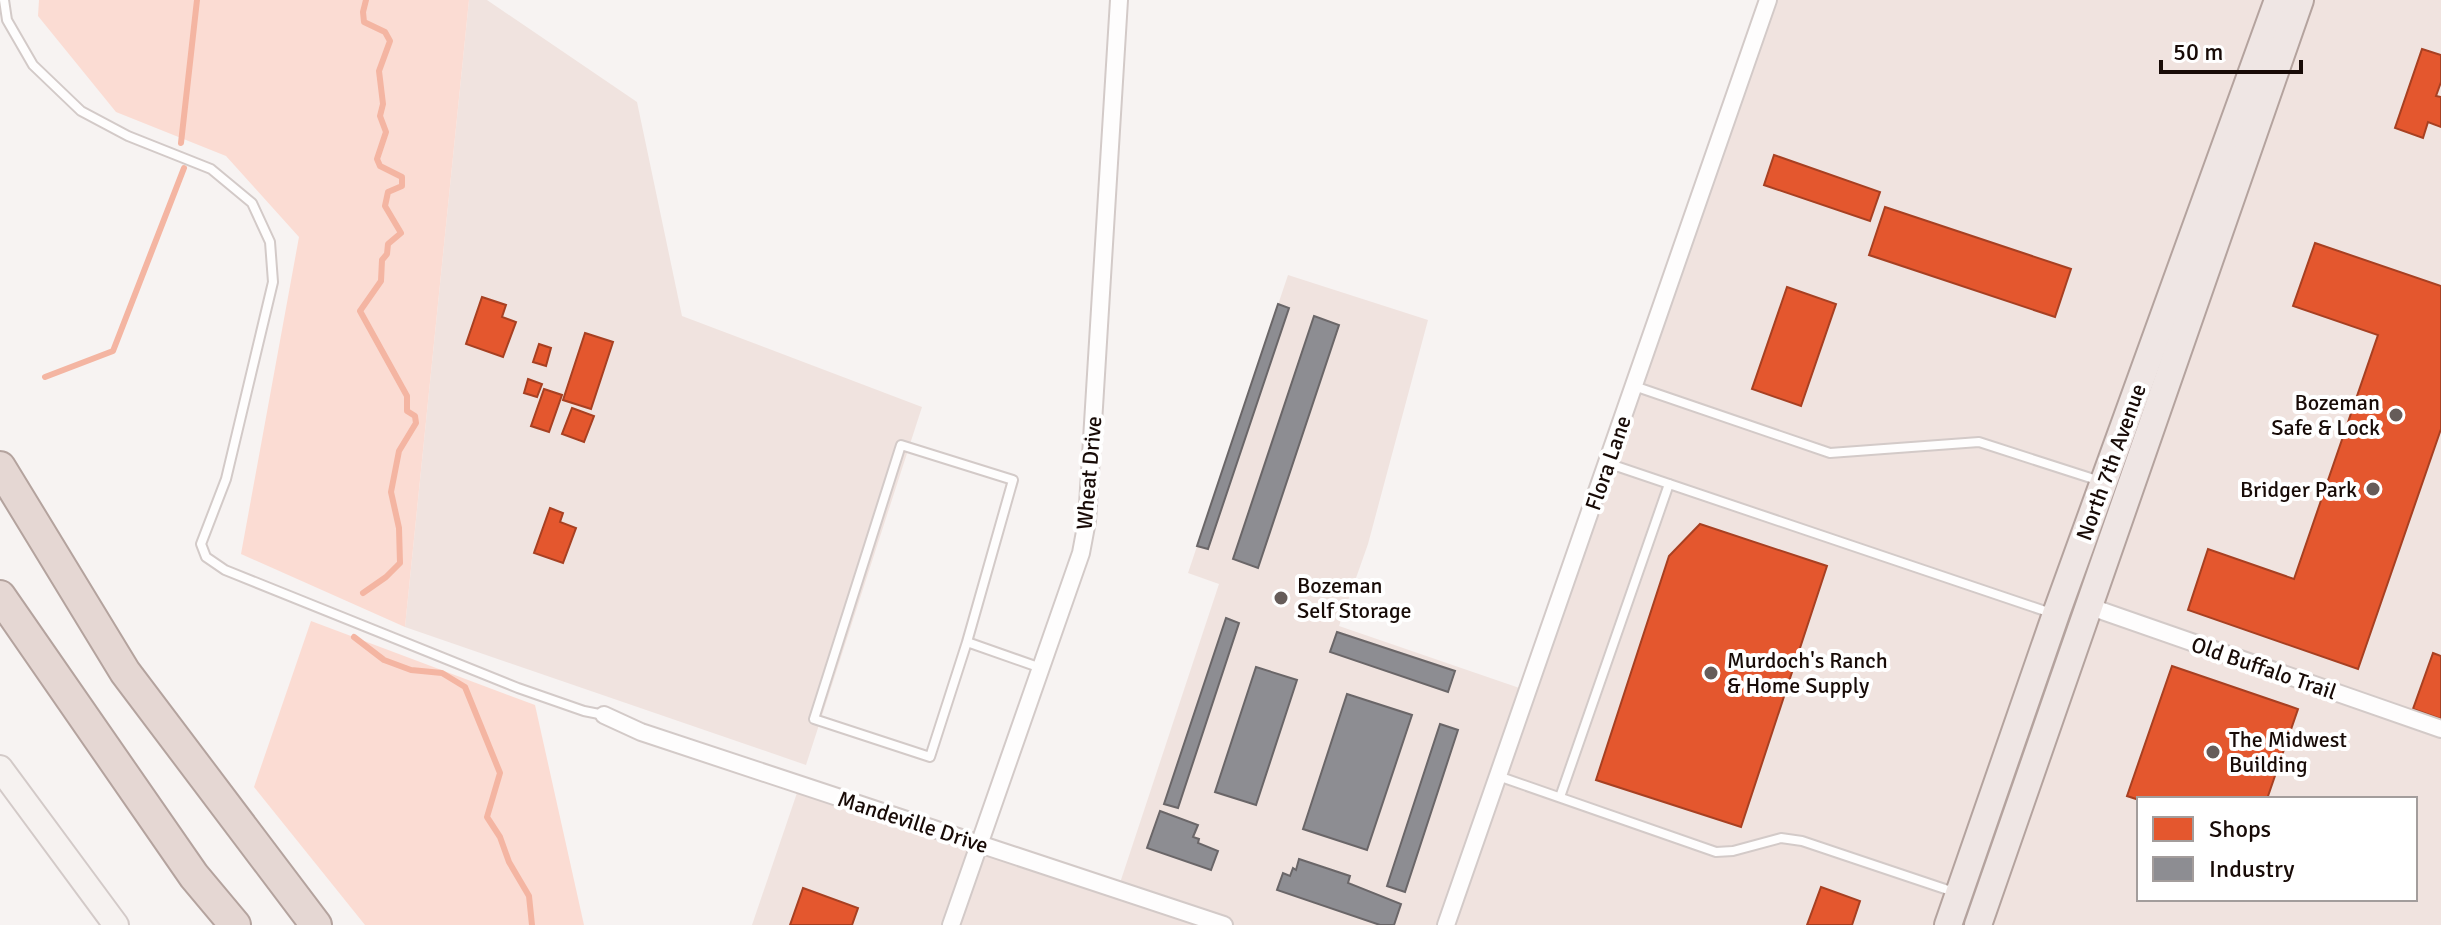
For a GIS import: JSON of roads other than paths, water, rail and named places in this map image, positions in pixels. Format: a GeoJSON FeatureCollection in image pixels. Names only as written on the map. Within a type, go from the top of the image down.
{"type":"FeatureCollection","features":[{"type":"Feature","properties":{"kind":"highway"},"geometry":{"type":"LineString","coordinates":[[0,467],[125,672],[316,925]]}},
{"type":"Feature","properties":{"kind":"highway"},"geometry":{"type":"LineString","coordinates":[[0,596],[194,876],[235,925]]}},
{"type":"Feature","properties":{"kind":"main road","name":"North 7th Avenue"},"geometry":{"type":"LineString","coordinates":[[1948,925],[2056,614],[2278,0]]}},
{"type":"Feature","properties":{"kind":"main road","name":"North 7th Avenue"},"geometry":{"type":"LineString","coordinates":[[1978,925],[2300,0]]}},
{"type":"Feature","properties":{"kind":"main road"},"geometry":{"type":"LineString","coordinates":[[0,768],[116,925]]}},
{"type":"Feature","properties":{"kind":"street","name":"Wheat Drive"},"geometry":{"type":"LineString","coordinates":[[951,925],[1081,553],[1087,521],[1119,0]]}},
{"type":"Feature","properties":{"kind":"street","name":"Flora Lane"},"geometry":{"type":"LineString","coordinates":[[1446,925],[1768,0]]}},
{"type":"Feature","properties":{"kind":"street","name":"Old Buffalo Trail"},"geometry":{"type":"LineString","coordinates":[[2088,606],[2441,729]]}},
{"type":"Feature","properties":{"kind":"street","name":"Mandeville Drive"},"geometry":{"type":"LineString","coordinates":[[604,715],[641,732],[1224,925]]}},
{"type":"Feature","properties":{"kind":"lane"},"geometry":{"type":"LineString","coordinates":[[4,0],[7,20],[33,65],[81,111],[128,136],[211,169],[252,203],[270,242],[273,282],[226,479],[201,544],[206,557],[225,570],[518,688],[604,715]]}},
{"type":"Feature","properties":{"kind":"lane"},"geometry":{"type":"LineString","coordinates":[[1634,386],[1830,453],[1979,442],[2103,483]]}},
{"type":"Feature","properties":{"kind":"lane"},"geometry":{"type":"LineString","coordinates":[[901,445],[1013,480],[967,642],[930,757],[814,719],[901,445]]}},
{"type":"Feature","properties":{"kind":"lane"},"geometry":{"type":"LineString","coordinates":[[1607,463],[2056,614]]}},
{"type":"Feature","properties":{"kind":"lane"},"geometry":{"type":"LineString","coordinates":[[1560,797],[1669,484]]}},
{"type":"Feature","properties":{"kind":"lane"},"geometry":{"type":"LineString","coordinates":[[967,642],[1042,668]]}},
{"type":"Feature","properties":{"kind":"lane"},"geometry":{"type":"LineString","coordinates":[[1498,776],[1716,852],[1733,851],[1781,838],[1802,841],[1960,893]]}},
{"type":"Feature","properties":{"kind":"waterway"},"geometry":{"type":"LineString","coordinates":[[181,143],[197,0]]}},
{"type":"Feature","properties":{"kind":"waterway"},"geometry":{"type":"LineString","coordinates":[[363,593],[400,563],[399,528],[391,492],[399,451],[416,423],[415,416],[407,411],[407,396],[360,311],[381,281],[382,260],[387,254],[388,244],[401,233],[385,206],[388,192],[402,186],[402,177],[380,166],[377,159],[386,132],[380,116],[383,104],[379,71],[390,41],[385,32],[364,22],[366,0]]}},
{"type":"Feature","properties":{"kind":"waterway"},"geometry":{"type":"LineString","coordinates":[[45,377],[113,351],[184,168]]}},
{"type":"Feature","properties":{"kind":"waterway"},"geometry":{"type":"LineString","coordinates":[[354,637],[384,660],[411,670],[442,673],[465,687],[500,773],[487,817],[529,896],[532,925]]}},
{"type":"Feature","properties":{"kind":"place","name":"Bozeman Safe & Lock"},"geometry":{"type":"Point","coordinates":[2396,415]}},
{"type":"Feature","properties":{"kind":"place","name":"Bridger Park"},"geometry":{"type":"Point","coordinates":[2373,489]}},
{"type":"Feature","properties":{"kind":"place","name":"Bozeman Self Storage"},"geometry":{"type":"Point","coordinates":[1281,598]}},
{"type":"Feature","properties":{"kind":"place","name":"Murdoch's Ranch & Home Supply"},"geometry":{"type":"Point","coordinates":[1711,673]}},
{"type":"Feature","properties":{"kind":"place","name":"The Midwest Building"},"geometry":{"type":"Point","coordinates":[2213,752]}}]}
